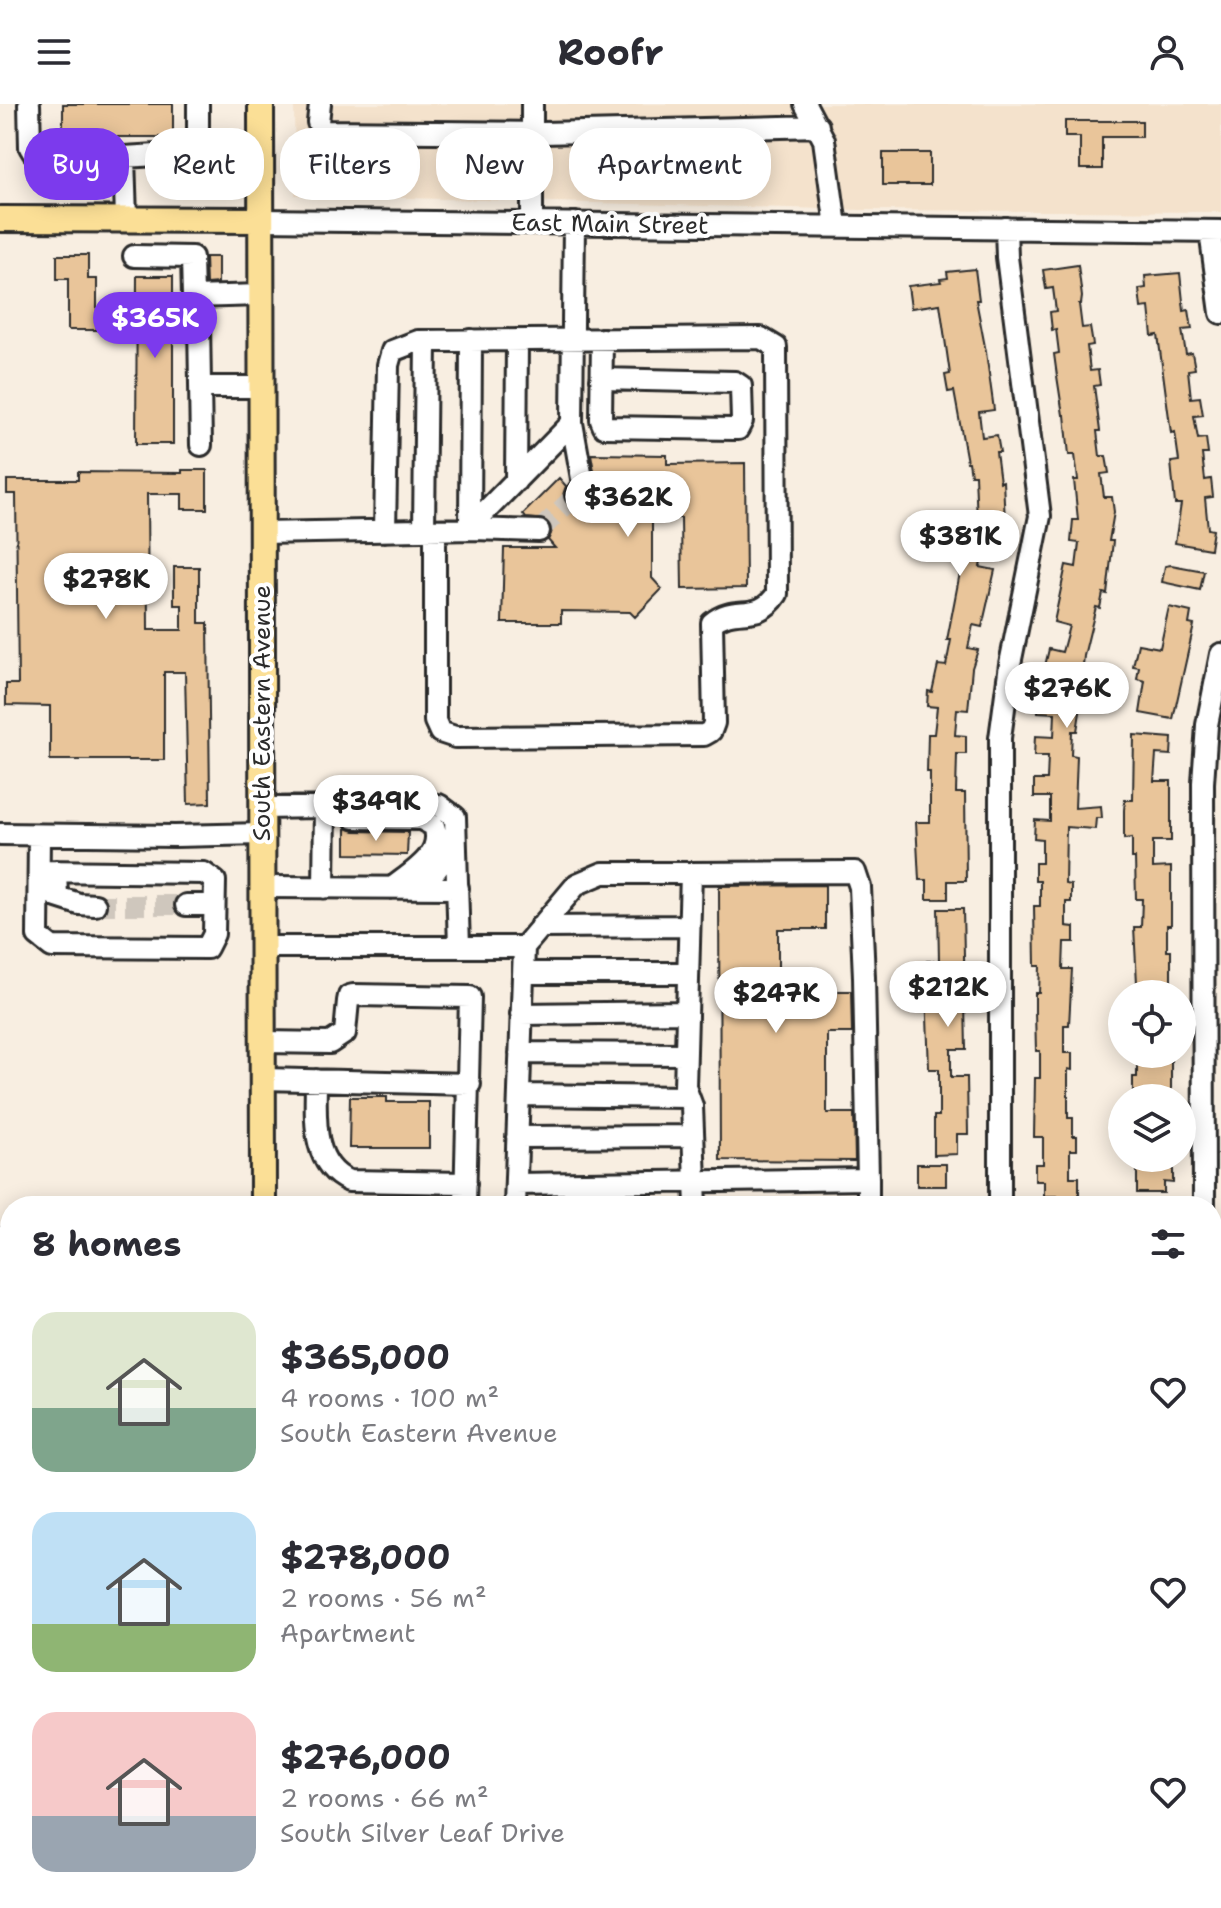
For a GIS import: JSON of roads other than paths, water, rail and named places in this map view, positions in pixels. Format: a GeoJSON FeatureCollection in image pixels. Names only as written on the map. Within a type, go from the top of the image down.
{"type":"FeatureCollection","features":[{"type":"Feature","properties":{"kind":"main road","name":"South Eastern Avenue"},"geometry":{"type":"LineString","coordinates":[[261,104],[263,1196]]}},
{"type":"Feature","properties":{"kind":"main road","name":"East Main Street"},"geometry":{"type":"LineString","coordinates":[[0,219],[261,220]]}},
{"type":"Feature","properties":{"kind":"street"},"geometry":{"type":"LineString","coordinates":[[29,104],[30,128]]}},
{"type":"Feature","properties":{"kind":"street"},"geometry":{"type":"LineString","coordinates":[[129,157],[190,153],[198,141],[198,104]]}},
{"type":"Feature","properties":{"kind":"street"},"geometry":{"type":"LineString","coordinates":[[320,104],[318,122],[321,131],[436,132]]}},
{"type":"Feature","properties":{"kind":"street"},"geometry":{"type":"LineString","coordinates":[[532,104],[532,128]]}},
{"type":"Feature","properties":{"kind":"street"},"geometry":{"type":"LineString","coordinates":[[805,104],[824,140],[836,226]]}},
{"type":"Feature","properties":{"kind":"street"},"geometry":{"type":"LineString","coordinates":[[553,132],[818,126]]}},
{"type":"Feature","properties":{"kind":"street"},"geometry":{"type":"LineString","coordinates":[[125,200],[126,218]]}},
{"type":"Feature","properties":{"kind":"street"},"geometry":{"type":"LineString","coordinates":[[532,200],[532,223]]}},
{"type":"Feature","properties":{"kind":"street"},"geometry":{"type":"LineString","coordinates":[[165,219],[165,256]]}},
{"type":"Feature","properties":{"kind":"street","name":"East Main Street"},"geometry":{"type":"LineString","coordinates":[[261,220],[1215,231]]}},
{"type":"Feature","properties":{"kind":"street"},"geometry":{"type":"LineString","coordinates":[[574,223],[572,423],[583,484],[576,495]]}},
{"type":"Feature","properties":{"kind":"street"},"geometry":{"type":"LineString","coordinates":[[1000,1196],[1000,738],[1010,664],[1040,516],[1007,257],[1006,228]]}},
{"type":"Feature","properties":{"kind":"street"},"geometry":{"type":"LineString","coordinates":[[1215,231],[1221,313]]}},
{"type":"Feature","properties":{"kind":"street"},"geometry":{"type":"LineString","coordinates":[[134,256],[192,257],[193,297],[199,323],[201,445]]}},
{"type":"Feature","properties":{"kind":"street"},"geometry":{"type":"LineString","coordinates":[[193,297],[261,295]]}},
{"type":"Feature","properties":{"kind":"street"},"geometry":{"type":"LineString","coordinates":[[385,531],[388,365],[392,351],[418,341],[761,338],[776,347],[777,594],[770,605],[762,610],[723,614],[712,623],[714,723],[711,731],[704,735],[455,737],[440,732],[435,721],[426,341]]}},
{"type":"Feature","properties":{"kind":"street"},"geometry":{"type":"LineString","coordinates":[[602,339],[601,420],[604,427],[776,428]]}},
{"type":"Feature","properties":{"kind":"street"},"geometry":{"type":"LineString","coordinates":[[471,340],[472,529]]}},
{"type":"Feature","properties":{"kind":"street"},"geometry":{"type":"LineString","coordinates":[[516,481],[517,340]]}},
{"type":"Feature","properties":{"kind":"street"},"geometry":{"type":"LineString","coordinates":[[601,379],[735,382],[741,386],[742,421],[738,429]]}},
{"type":"Feature","properties":{"kind":"street"},"geometry":{"type":"LineString","coordinates":[[200,387],[262,387]]}},
{"type":"Feature","properties":{"kind":"street"},"geometry":{"type":"LineString","coordinates":[[472,529],[478,519],[572,423]]}},
{"type":"Feature","properties":{"kind":"street"},"geometry":{"type":"LineString","coordinates":[[262,533],[472,529],[539,531]]}},
{"type":"Feature","properties":{"kind":"street"},"geometry":{"type":"LineString","coordinates":[[1204,1196],[1203,783],[1207,725],[1221,654]]}},
{"type":"Feature","properties":{"kind":"street"},"geometry":{"type":"LineString","coordinates":[[262,808],[439,805],[455,817],[459,947]]}},
{"type":"Feature","properties":{"kind":"street"},"geometry":{"type":"LineString","coordinates":[[325,806],[345,818],[421,819],[434,826],[443,849],[442,861],[435,872],[423,880],[392,888]]}},
{"type":"Feature","properties":{"kind":"street"},"geometry":{"type":"LineString","coordinates":[[324,888],[325,806]]}},
{"type":"Feature","properties":{"kind":"street"},"geometry":{"type":"LineString","coordinates":[[0,834],[262,834]]}},
{"type":"Feature","properties":{"kind":"street"},"geometry":{"type":"LineString","coordinates":[[39,835],[57,897],[95,905]]}},
{"type":"Feature","properties":{"kind":"street"},"geometry":{"type":"LineString","coordinates":[[175,836],[175,873]]}},
{"type":"Feature","properties":{"kind":"street"},"geometry":{"type":"LineString","coordinates":[[47,871],[204,873],[215,881],[214,934],[207,948],[52,947],[38,936],[47,871]]}},
{"type":"Feature","properties":{"kind":"street"},"geometry":{"type":"LineString","coordinates":[[515,1196],[524,947],[577,884],[603,873],[855,872],[860,887],[864,962],[868,1196]]}},
{"type":"Feature","properties":{"kind":"street"},"geometry":{"type":"LineString","coordinates":[[691,873],[685,1087],[692,1106],[696,1196]]}},
{"type":"Feature","properties":{"kind":"street"},"geometry":{"type":"LineString","coordinates":[[263,887],[458,888]]}},
{"type":"Feature","properties":{"kind":"street"},"geometry":{"type":"LineString","coordinates":[[186,905],[214,905]]}},
{"type":"Feature","properties":{"kind":"street"},"geometry":{"type":"LineString","coordinates":[[540,927],[689,926]]}},
{"type":"Feature","properties":{"kind":"street"},"geometry":{"type":"LineString","coordinates":[[263,947],[524,947]]}},
{"type":"Feature","properties":{"kind":"street"},"geometry":{"type":"LineString","coordinates":[[523,973],[688,973]]}},
{"type":"Feature","properties":{"kind":"street"},"geometry":{"type":"LineString","coordinates":[[263,1042],[330,1043],[345,1033],[349,996],[467,995],[472,1000],[465,1196]]}},
{"type":"Feature","properties":{"kind":"street"},"geometry":{"type":"LineString","coordinates":[[521,1014],[687,1012]]}},
{"type":"Feature","properties":{"kind":"street"},"geometry":{"type":"LineString","coordinates":[[520,1053],[686,1054]]}},
{"type":"Feature","properties":{"kind":"street"},"geometry":{"type":"LineString","coordinates":[[263,1079],[470,1084]]}},
{"type":"Feature","properties":{"kind":"street"},"geometry":{"type":"LineString","coordinates":[[316,1080],[316,1140],[339,1177],[349,1181],[466,1183]]}},
{"type":"Feature","properties":{"kind":"street"},"geometry":{"type":"LineString","coordinates":[[519,1095],[688,1097]]}},
{"type":"Feature","properties":{"kind":"street"},"geometry":{"type":"LineString","coordinates":[[517,1137],[693,1136]]}},
{"type":"Feature","properties":{"kind":"street"},"geometry":{"type":"LineString","coordinates":[[516,1184],[868,1179]]}},
{"type":"Feature","properties":{"kind":"tunnel"},"geometry":{"type":"LineString","coordinates":[[539,531],[576,495]]}},
{"type":"Feature","properties":{"kind":"tunnel"},"geometry":{"type":"LineString","coordinates":[[95,905],[186,905]]}}]}
